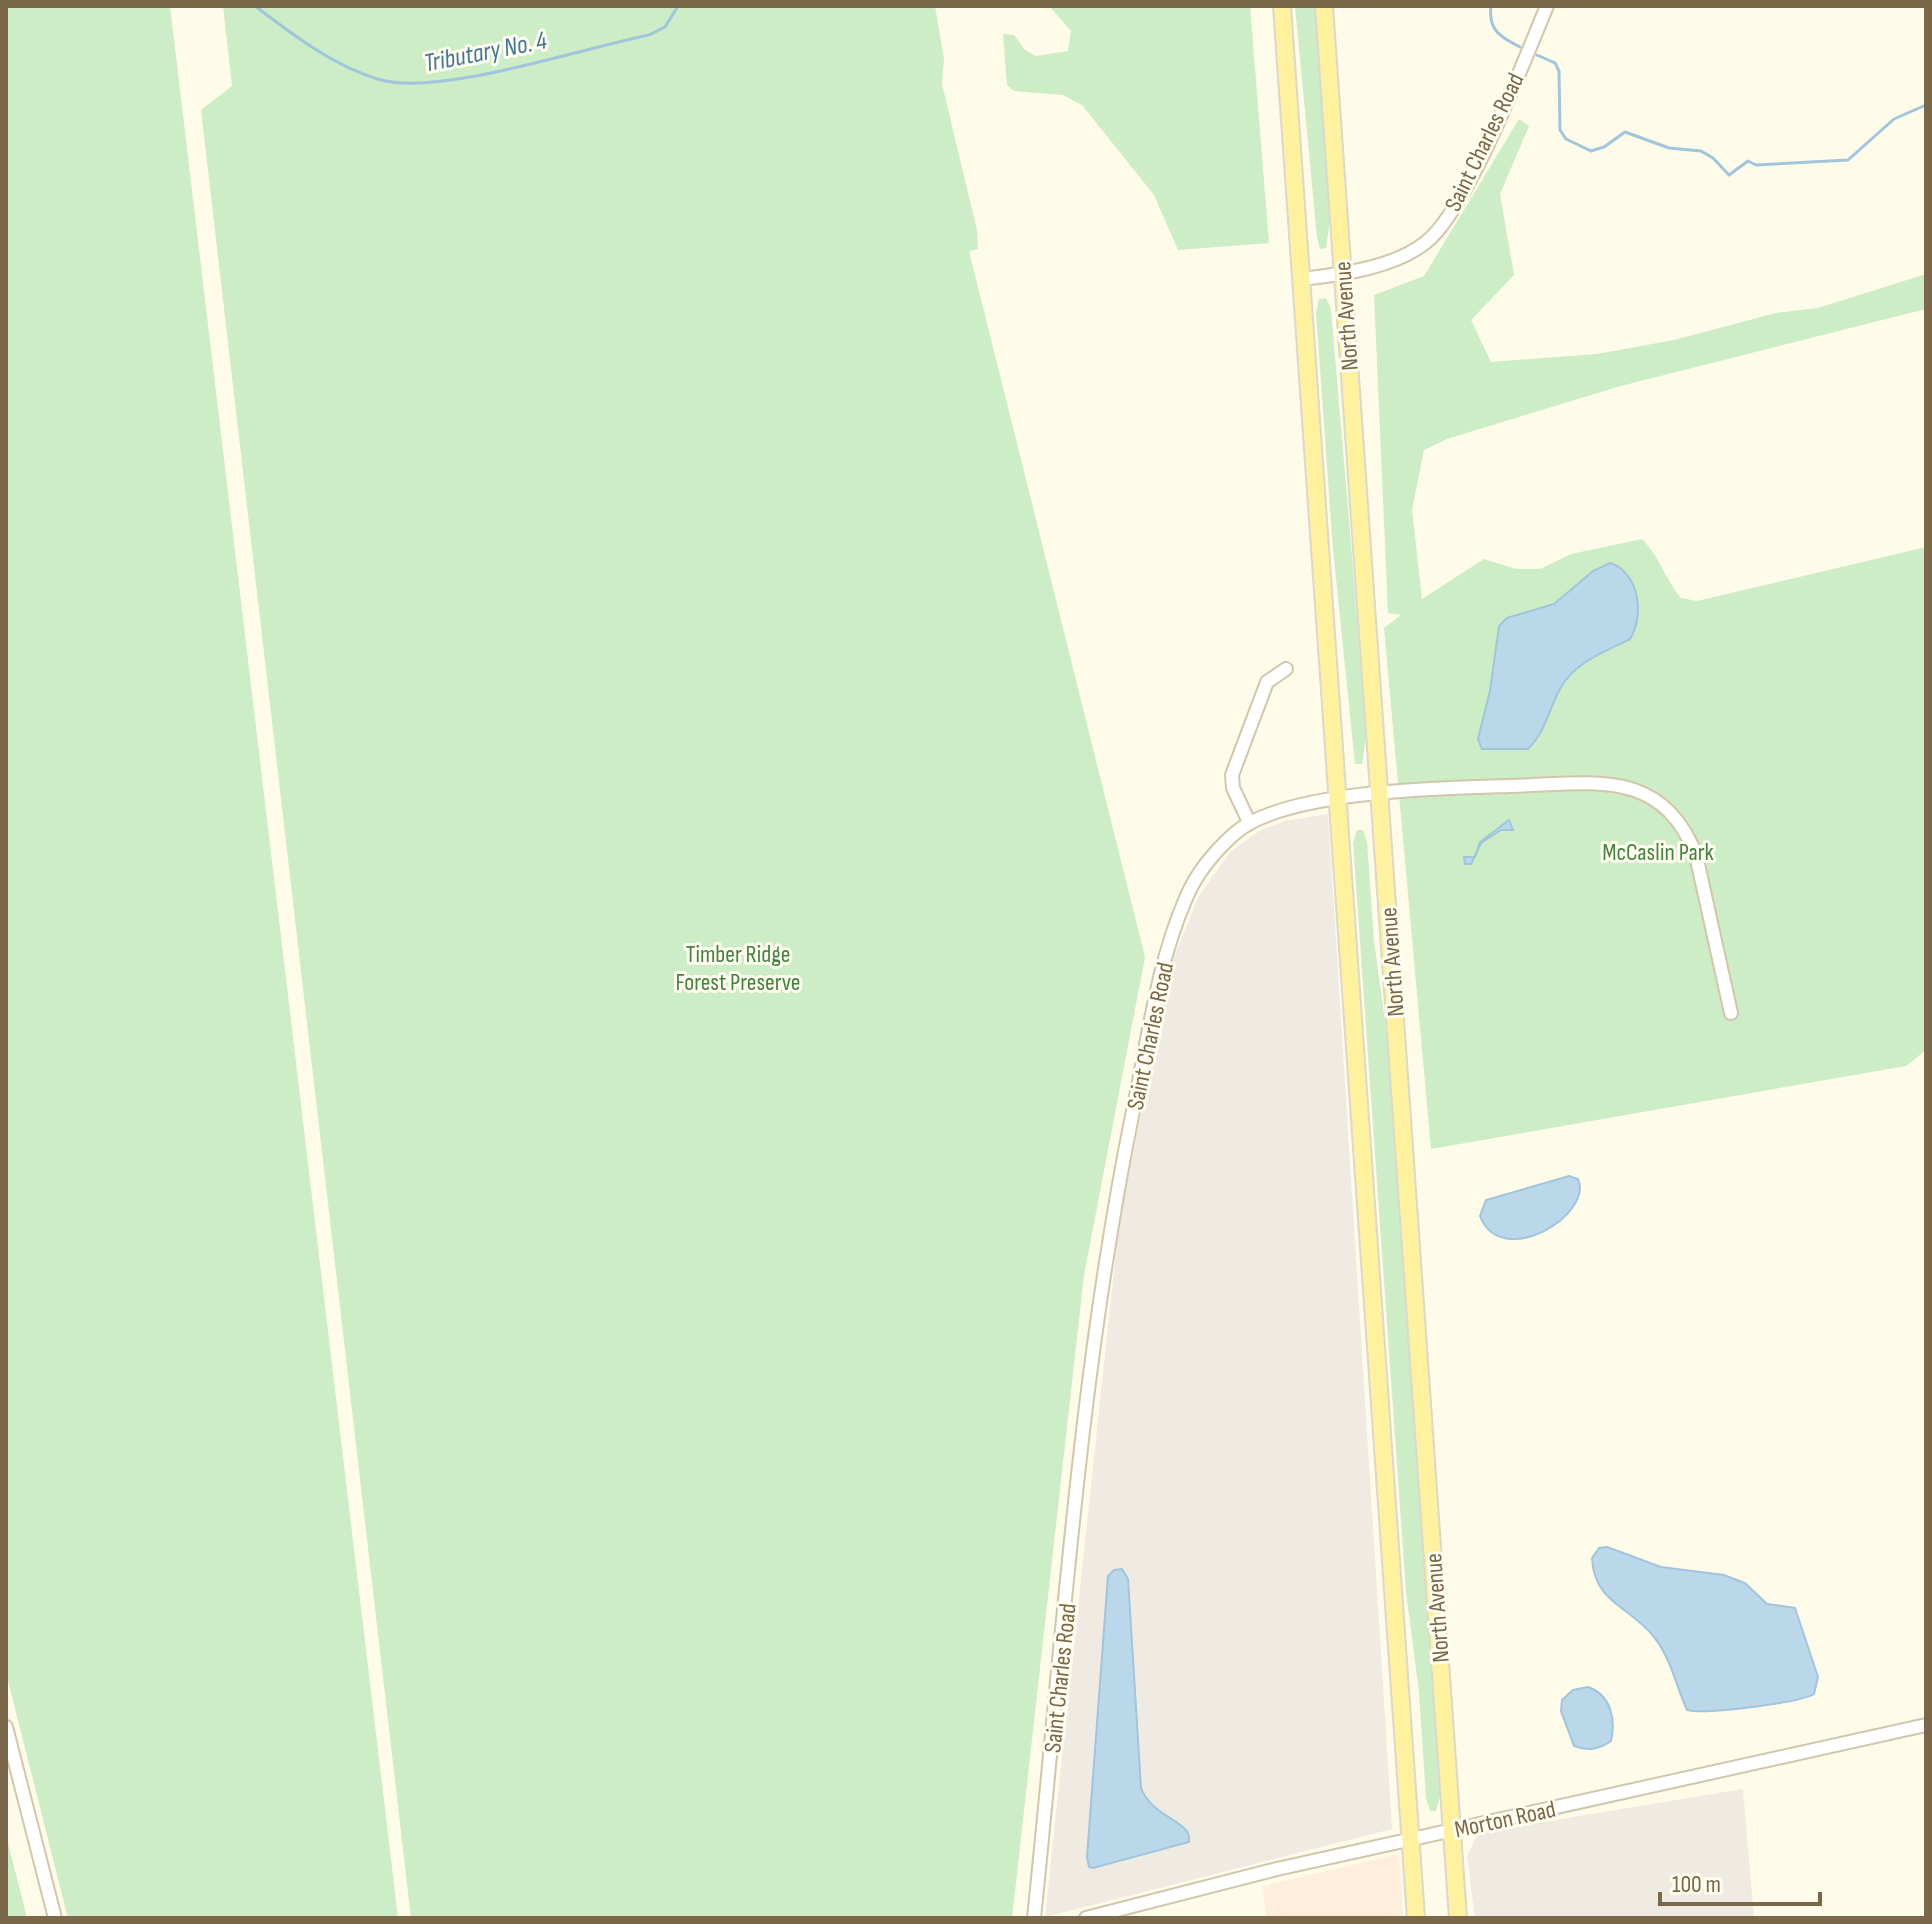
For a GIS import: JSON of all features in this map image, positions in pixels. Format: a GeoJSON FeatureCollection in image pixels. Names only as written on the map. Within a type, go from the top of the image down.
{"type":"FeatureCollection","features":[{"type":"Feature","properties":{"kind":"main road","name":"North Avenue"},"geometry":{"type":"LineString","coordinates":[[1282,6],[1340,798],[1353,1043],[1416,1918]]}},
{"type":"Feature","properties":{"kind":"main road","name":"North Avenue"},"geometry":{"type":"LineString","coordinates":[[1324,6],[1458,1918]]}},
{"type":"Feature","properties":{"kind":"street","name":"Saint Charles Road"},"geometry":{"type":"LineString","coordinates":[[1303,279],[1344,274],[1404,255],[1438,232],[1473,171],[1547,6]]}},
{"type":"Feature","properties":{"kind":"street"},"geometry":{"type":"LineString","coordinates":[[1249,822],[1233,788],[1232,775],[1267,682],[1286,669]]}},
{"type":"Feature","properties":{"kind":"street","name":"Saint Charles Road"},"geometry":{"type":"LineString","coordinates":[[1034,1918],[1106,1254],[1156,1001],[1178,917],[1191,888],[1208,862],[1249,822],[1293,805],[1340,798],[1506,786],[1634,787],[1666,805],[1686,830],[1696,855],[1731,1013]]}},
{"type":"Feature","properties":{"kind":"street","name":"Morton Road"},"geometry":{"type":"LineString","coordinates":[[1086,1918],[1452,1830],[1926,1725]]}},
{"type":"Feature","properties":{"kind":"street"},"geometry":{"type":"LineString","coordinates":[[6,1727],[55,1918]]}},
{"type":"Feature","properties":{"kind":"shaded area"},"geometry":{"type":"Polygon","coordinates":[[[1328,814],[1392,1829],[1045,1917],[1119,1223],[1171,965],[1198,897],[1231,851],[1261,830],[1285,821],[1328,814]]]}},
{"type":"Feature","properties":{"kind":"shaded area"},"geometry":{"type":"Polygon","coordinates":[[[1743,1789],[1754,1918],[1475,1918],[1467,1856],[1478,1833],[1743,1789]]]}},
{"type":"Feature","properties":{"kind":"shaded area"},"geometry":{"type":"Polygon","coordinates":[[[1399,1854],[1403,1918],[1266,1918],[1263,1886],[1399,1854]]]}},
{"type":"Feature","properties":{"kind":"green space"},"geometry":{"type":"Polygon","coordinates":[[[6,6],[170,6],[398,1918],[68,1918],[6,1673],[6,6]]]}},
{"type":"Feature","properties":{"kind":"green space","name":"Timber Ridge Forest Preserve"},"geometry":{"type":"Polygon","coordinates":[[[223,6],[935,6],[944,59],[942,84],[977,230],[978,249],[969,251],[1145,957],[1084,1275],[1012,1918],[411,1918],[201,110],[232,86],[223,6]]]}},
{"type":"Feature","properties":{"kind":"green space"},"geometry":{"type":"Polygon","coordinates":[[[1049,6],[1250,6],[1269,243],[1178,250],[1154,195],[1082,105],[1063,95],[1014,91],[1007,85],[1003,34],[1014,35],[1025,50],[1036,56],[1068,51],[1071,31],[1049,6]]]}},
{"type":"Feature","properties":{"kind":"green space"},"geometry":{"type":"Polygon","coordinates":[[[1295,6],[1315,6],[1330,220],[1326,248],[1320,249],[1317,237],[1295,6]]]}},
{"type":"Feature","properties":{"kind":"green space","name":"McCaslin Park"},"geometry":{"type":"Polygon","coordinates":[[[1519,119],[1529,126],[1500,194],[1514,275],[1471,320],[1491,362],[1597,354],[1674,340],[1776,313],[1818,308],[1926,274],[1926,309],[1617,387],[1447,439],[1424,450],[1412,510],[1422,599],[1484,559],[1516,569],[1540,569],[1571,554],[1642,539],[1681,598],[1697,601],[1926,547],[1926,1050],[1906,1066],[1431,1149],[1384,628],[1401,615],[1388,613],[1374,295],[1424,276],[1519,119]]]}},
{"type":"Feature","properties":{"kind":"green space"},"geometry":{"type":"Polygon","coordinates":[[[1326,298],[1331,309],[1358,631],[1366,738],[1362,764],[1355,764],[1333,549],[1316,313],[1319,299],[1326,298]]]}},
{"type":"Feature","properties":{"kind":"green space"},"geometry":{"type":"Polygon","coordinates":[[[1357,830],[1363,830],[1367,842],[1374,941],[1387,1036],[1440,1796],[1436,1811],[1430,1811],[1426,1798],[1419,1692],[1406,1592],[1353,843],[1357,830]]]}},
{"type":"Feature","properties":{"kind":"green space"},"geometry":{"type":"Polygon","coordinates":[[[6,1835],[27,1918],[6,1918],[6,1835]]]}},
{"type":"Feature","properties":{"kind":"water"},"geometry":{"type":"Polygon","coordinates":[[[1610,563],[1627,575],[1636,595],[1637,618],[1630,639],[1573,672],[1560,689],[1543,728],[1528,749],[1482,749],[1478,739],[1490,691],[1499,626],[1507,618],[1554,604],[1593,571],[1610,563]]]}},
{"type":"Feature","properties":{"kind":"water"},"geometry":{"type":"Polygon","coordinates":[[[1509,820],[1513,830],[1501,830],[1481,843],[1477,852],[1480,842],[1509,820]]]}},
{"type":"Feature","properties":{"kind":"water"},"geometry":{"type":"Polygon","coordinates":[[[1464,857],[1474,857],[1471,864],[1465,864],[1464,857]]]}},
{"type":"Feature","properties":{"kind":"water"},"geometry":{"type":"Polygon","coordinates":[[[1569,1176],[1578,1179],[1579,1193],[1572,1208],[1560,1221],[1543,1232],[1524,1238],[1506,1238],[1491,1232],[1480,1216],[1486,1200],[1569,1176]]]}},
{"type":"Feature","properties":{"kind":"water"},"geometry":{"type":"Polygon","coordinates":[[[1607,1547],[1661,1567],[1724,1575],[1745,1583],[1767,1604],[1795,1608],[1818,1677],[1814,1694],[1751,1707],[1687,1710],[1660,1645],[1599,1585],[1592,1558],[1599,1548],[1607,1547]]]}},
{"type":"Feature","properties":{"kind":"water"},"geometry":{"type":"Polygon","coordinates":[[[1122,1569],[1128,1579],[1141,1788],[1154,1807],[1185,1829],[1189,1842],[1093,1868],[1089,1867],[1087,1857],[1108,1576],[1114,1570],[1122,1569]]]}},
{"type":"Feature","properties":{"kind":"water"},"geometry":{"type":"Polygon","coordinates":[[[1588,1687],[1607,1702],[1613,1724],[1611,1741],[1589,1749],[1574,1746],[1561,1711],[1562,1700],[1573,1690],[1588,1687]]]}},
{"type":"Feature","properties":{"kind":"waterway","name":"Tributary No. 4"},"geometry":{"type":"LineString","coordinates":[[255,6],[331,59],[381,80],[407,83],[475,76],[649,35],[665,27],[678,6]]}},
{"type":"Feature","properties":{"kind":"waterway","name":"Tributary No. 4"},"geometry":{"type":"LineString","coordinates":[[1491,6],[1491,21],[1497,32],[1520,47]]}},
{"type":"Feature","properties":{"kind":"waterway","name":"Tributary No. 4"},"geometry":{"type":"LineString","coordinates":[[1537,55],[1555,63],[1559,71],[1560,130],[1566,139],[1591,151],[1604,147],[1625,132],[1669,148],[1701,151],[1713,158],[1729,175],[1748,161],[1756,165],[1848,160],[1894,119],[1926,105]]}}]}
